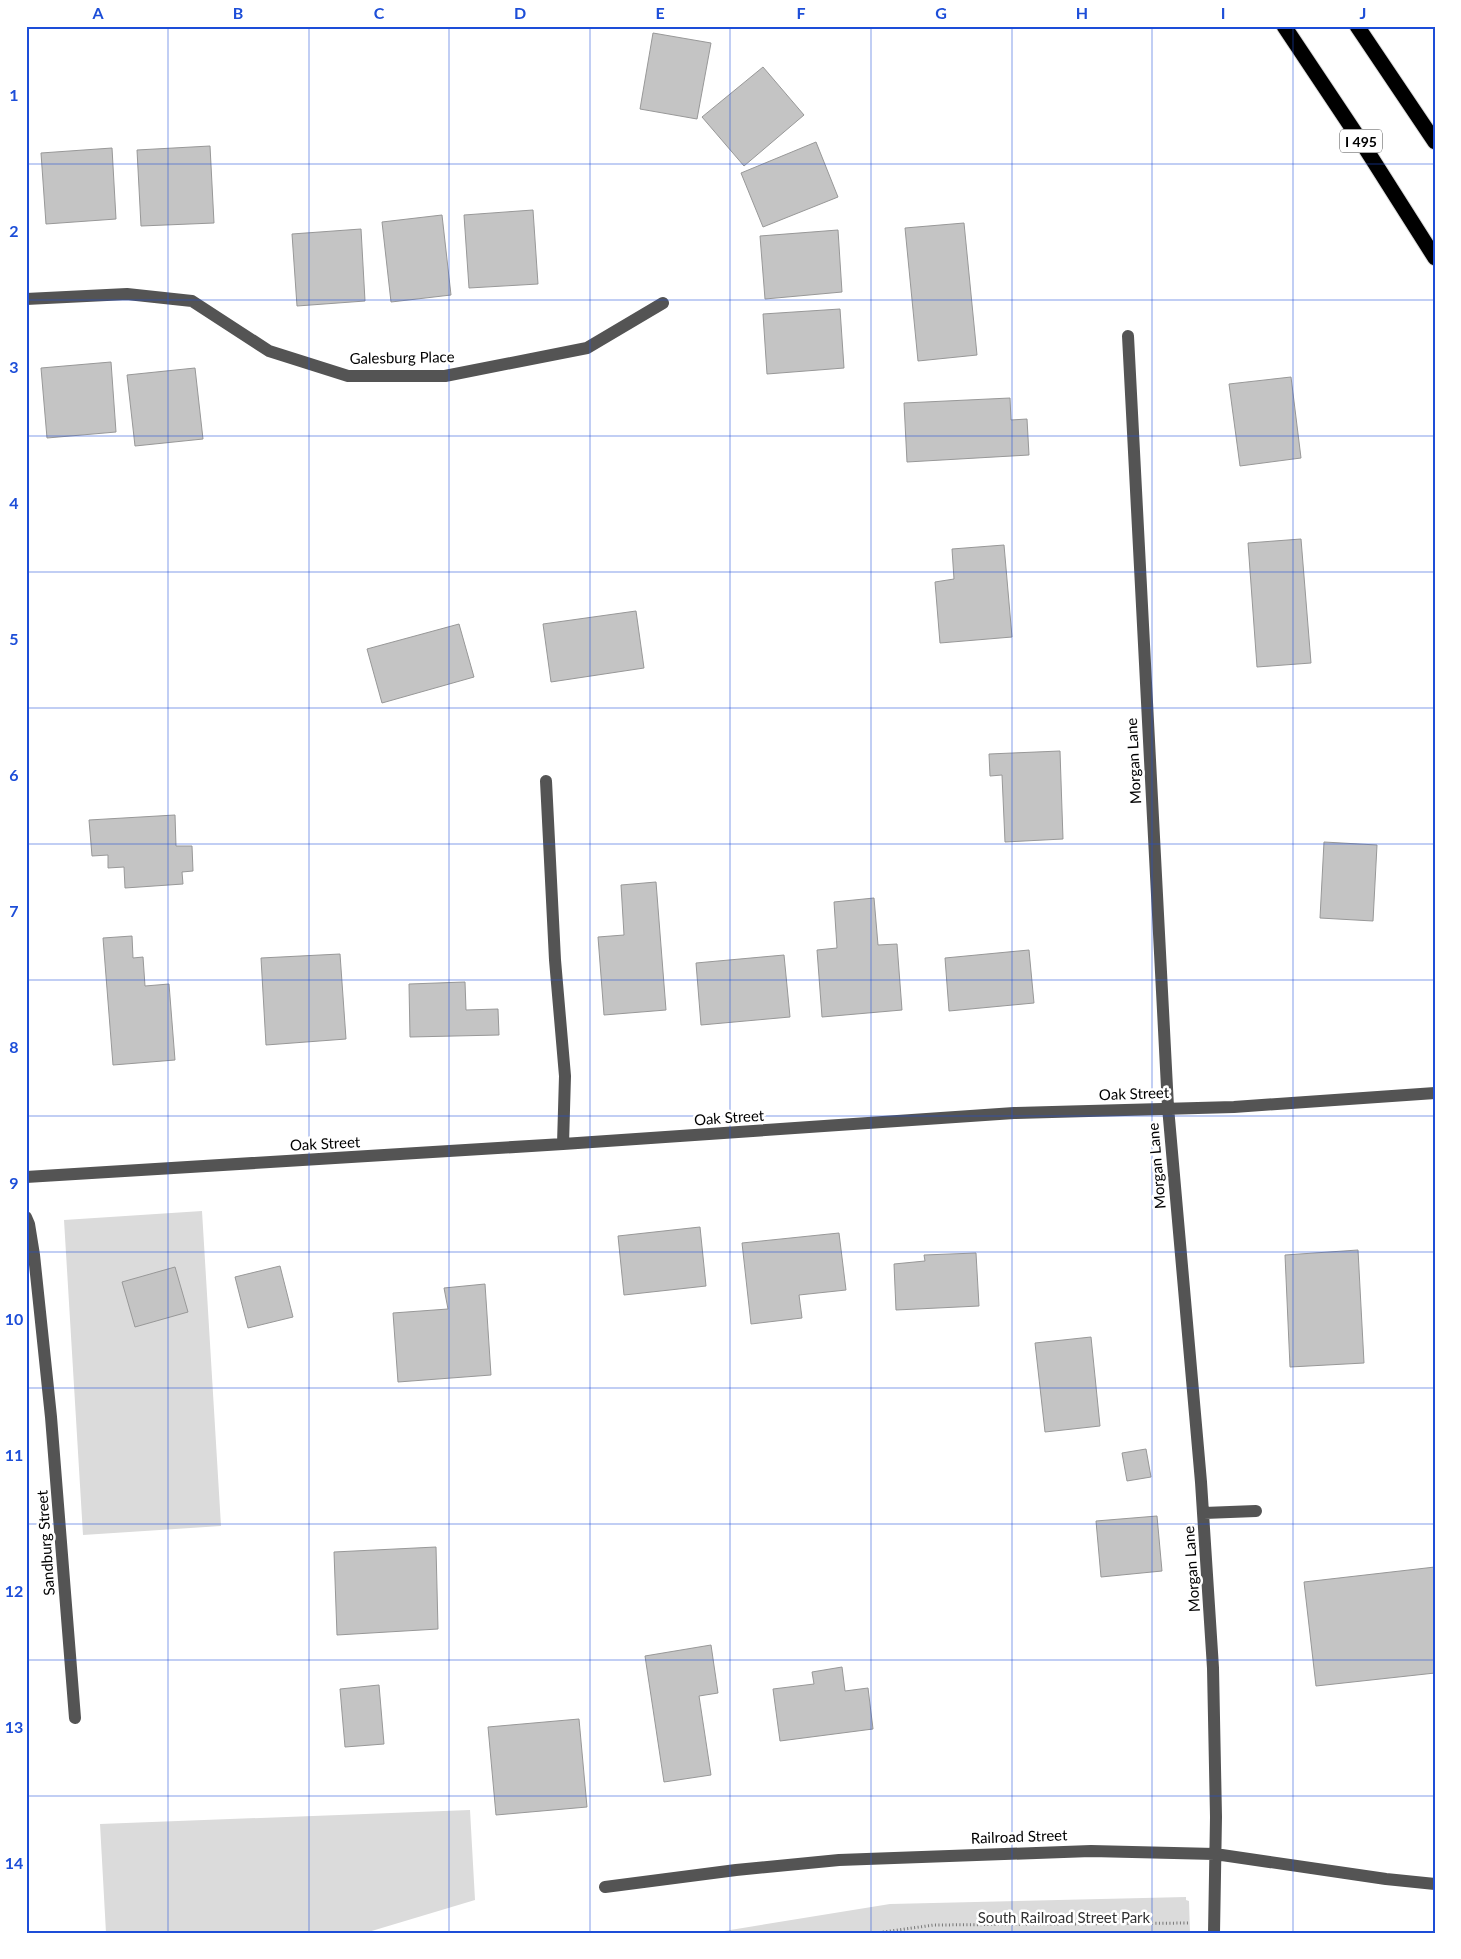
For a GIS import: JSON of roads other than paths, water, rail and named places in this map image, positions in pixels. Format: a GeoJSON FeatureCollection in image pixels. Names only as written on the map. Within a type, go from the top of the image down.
{"type":"FeatureCollection","features":[{"type":"Feature","properties":{"kind":"highway","name":"I 495"},"geometry":{"type":"LineString","coordinates":[[1284,26],[1364,146],[1435,258]]}},
{"type":"Feature","properties":{"kind":"highway"},"geometry":{"type":"LineString","coordinates":[[1357,26],[1435,142]]}},
{"type":"Feature","properties":{"kind":"street","name":"Galesburg Place"},"geometry":{"type":"LineString","coordinates":[[26,300],[127,294],[192,301],[269,351],[348,376],[445,376],[587,348],[664,303]]}},
{"type":"Feature","properties":{"kind":"street","name":"Morgan Lane"},"geometry":{"type":"LineString","coordinates":[[1128,336],[1168,1108],[1204,1513],[1213,1668],[1216,1817],[1214,1928]]}},
{"type":"Feature","properties":{"kind":"street"},"geometry":{"type":"LineString","coordinates":[[546,781],[555,960],[565,1076],[563,1144]]}},
{"type":"Feature","properties":{"kind":"street","name":"Oak Street"},"geometry":{"type":"LineString","coordinates":[[26,1177],[563,1144],[1014,1113],[1234,1107],[1435,1093]]}},
{"type":"Feature","properties":{"kind":"street","name":"Sandburg Street"},"geometry":{"type":"LineString","coordinates":[[26,1217],[34,1255],[52,1417],[75,1718]]}},
{"type":"Feature","properties":{"kind":"street"},"geometry":{"type":"LineString","coordinates":[[1204,1513],[1256,1511]]}},
{"type":"Feature","properties":{"kind":"street","name":"Railroad Street"},"geometry":{"type":"LineString","coordinates":[[604,1888],[736,1870],[839,1860],[1090,1851],[1215,1854],[1386,1879],[1435,1884]]}},
{"type":"Feature","properties":{"kind":"park label","name":"South Railroad Street Park"},"geometry":{"type":"Point","coordinates":[1064,1917]}}]}
